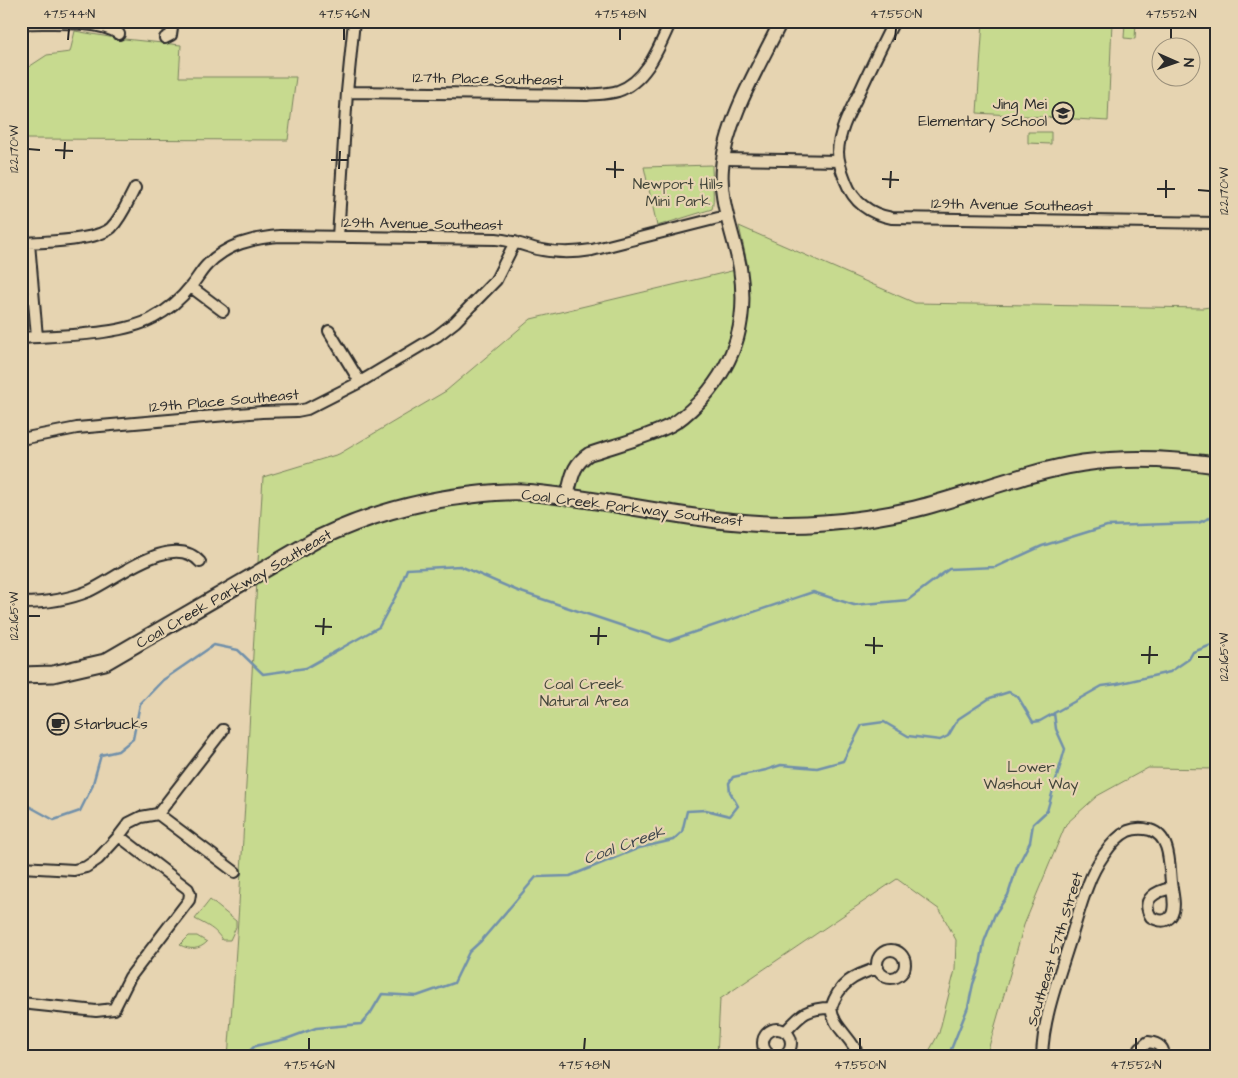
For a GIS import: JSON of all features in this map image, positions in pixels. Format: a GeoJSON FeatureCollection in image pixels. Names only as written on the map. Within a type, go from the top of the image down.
{"type":"FeatureCollection","features":[{"type":"Feature","properties":{"kind":"main road","name":"Coal Creek Parkway Southeast"},"geometry":{"type":"LineString","coordinates":[[21,675],[53,674],[105,662],[317,539],[345,525],[377,514],[432,501],[497,492],[519,492],[567,496],[725,521],[813,524],[856,520],[914,509],[1012,479],[1084,463],[1155,460],[1217,465]]}},
{"type":"Feature","properties":{"kind":"street"},"geometry":{"type":"LineString","coordinates":[[165,38],[171,35],[173,21]]}},
{"type":"Feature","properties":{"kind":"street"},"geometry":{"type":"LineString","coordinates":[[338,237],[347,92],[354,21]]}},
{"type":"Feature","properties":{"kind":"street","name":"127th Place Southeast"},"geometry":{"type":"LineString","coordinates":[[347,92],[606,94],[628,87],[648,67],[671,21]]}},
{"type":"Feature","properties":{"kind":"street"},"geometry":{"type":"LineString","coordinates":[[567,496],[574,469],[583,458],[589,454],[672,425],[695,406],[719,379],[727,366],[737,340],[742,302],[740,270],[726,216],[722,180],[723,159],[726,140],[732,123],[781,21]]}},
{"type":"Feature","properties":{"kind":"street"},"geometry":{"type":"LineString","coordinates":[[723,159],[839,160],[838,151],[844,124],[894,21]]}},
{"type":"Feature","properties":{"kind":"street"},"geometry":{"type":"LineString","coordinates":[[21,23],[97,25],[110,28],[120,34]]}},
{"type":"Feature","properties":{"kind":"street","name":"129th Avenue Southeast"},"geometry":{"type":"LineString","coordinates":[[839,160],[854,198],[871,212],[880,216],[892,218],[1217,224]]}},
{"type":"Feature","properties":{"kind":"street"},"geometry":{"type":"LineString","coordinates":[[37,337],[25,243],[98,236],[110,229],[122,214],[135,188]]}},
{"type":"Feature","properties":{"kind":"street","name":"129th Avenue Southeast"},"geometry":{"type":"LineString","coordinates":[[21,338],[117,330],[141,324],[166,310],[191,288],[207,265],[216,257],[237,244],[265,237],[496,239],[553,251],[586,251],[726,216]]}},
{"type":"Feature","properties":{"kind":"street","name":"129th Place Southeast"},"geometry":{"type":"LineString","coordinates":[[21,439],[77,428],[262,412],[297,411],[319,404],[437,336],[455,322],[496,280],[516,242]]}},
{"type":"Feature","properties":{"kind":"street"},"geometry":{"type":"LineString","coordinates":[[191,288],[223,311]]}},
{"type":"Feature","properties":{"kind":"street"},"geometry":{"type":"LineString","coordinates":[[329,331],[360,382]]}},
{"type":"Feature","properties":{"kind":"street"},"geometry":{"type":"LineString","coordinates":[[21,602],[42,603],[69,598],[90,590],[151,557],[181,552],[195,556],[200,562]]}},
{"type":"Feature","properties":{"kind":"street"},"geometry":{"type":"LineString","coordinates":[[21,867],[74,870],[86,867],[98,859],[129,823],[142,817],[158,814],[223,730]]}},
{"type":"Feature","properties":{"kind":"street"},"geometry":{"type":"LineString","coordinates":[[158,814],[235,872]]}},
{"type":"Feature","properties":{"kind":"street","name":"Southeast 57th Street"},"geometry":{"type":"LineString","coordinates":[[1042,1057],[1044,1032],[1057,982],[1088,885],[1099,863],[1114,842],[1125,832],[1134,829],[1143,828],[1160,836],[1168,853],[1172,888]]}},
{"type":"Feature","properties":{"kind":"street"},"geometry":{"type":"LineString","coordinates":[[21,1003],[96,1011],[114,1009],[130,977],[189,900],[190,894],[188,889],[119,836]]}},
{"type":"Feature","properties":{"kind":"street"},"geometry":{"type":"LineString","coordinates":[[859,1057],[854,1045],[834,1020],[831,1008],[837,991],[843,985],[868,971],[878,968]]}},
{"type":"Feature","properties":{"kind":"street"},"geometry":{"type":"LineString","coordinates":[[785,1032],[807,1011],[816,1008],[831,1008]]}},
{"type":"Feature","properties":{"kind":"street"},"geometry":{"type":"LineString","coordinates":[[1139,1057],[1140,1049],[1148,1042],[1160,1046],[1164,1057]]}},
{"type":"Feature","properties":{"kind":"green space"},"geometry":{"type":"Polygon","coordinates":[[[983,21],[1112,21],[1108,121],[977,113],[983,21]]]}},
{"type":"Feature","properties":{"kind":"green space"},"geometry":{"type":"Polygon","coordinates":[[[1125,22],[1136,22],[1135,39],[1124,38],[1125,22]]]}},
{"type":"Feature","properties":{"kind":"green space"},"geometry":{"type":"Polygon","coordinates":[[[75,31],[115,38],[181,45],[179,77],[296,77],[288,140],[21,139],[21,72],[47,55],[70,52],[75,31]]]}},
{"type":"Feature","properties":{"kind":"green space"},"geometry":{"type":"Polygon","coordinates":[[[1028,132],[1051,132],[1051,144],[1028,143],[1028,132]]]}},
{"type":"Feature","properties":{"kind":"green space","name":"Newport Hills Mini Park"},"geometry":{"type":"Polygon","coordinates":[[[712,165],[712,209],[657,226],[644,167],[712,165]]]}},
{"type":"Feature","properties":{"kind":"green space","name":"Coal Creek Natural Area"},"geometry":{"type":"Polygon","coordinates":[[[739,226],[915,303],[1203,308],[1217,306],[1217,769],[1148,768],[1097,796],[1066,824],[1024,925],[986,1057],[926,1057],[939,1033],[955,970],[956,940],[940,910],[897,879],[720,999],[717,1057],[228,1057],[243,840],[263,477],[339,454],[446,391],[531,319],[748,267],[739,226]]]}},
{"type":"Feature","properties":{"kind":"green space"},"geometry":{"type":"Polygon","coordinates":[[[210,900],[236,921],[236,927],[230,940],[222,940],[214,930],[195,919],[210,900]]]}},
{"type":"Feature","properties":{"kind":"green space"},"geometry":{"type":"Polygon","coordinates":[[[189,936],[197,936],[207,942],[201,947],[194,948],[180,945],[189,936]]]}},
{"type":"Feature","properties":{"kind":"waterway"},"geometry":{"type":"LineString","coordinates":[[21,798],[23,803],[54,820],[80,811],[92,787],[101,755],[118,751],[133,739],[140,704],[163,680],[214,645],[238,650],[263,674],[306,668],[379,627],[399,590],[407,569],[460,566],[518,591],[668,641],[813,592],[854,605],[908,600],[949,569],[996,567],[1042,546],[1107,526],[1198,523],[1217,515]]}},
{"type":"Feature","properties":{"kind":"waterway","name":"Coal Creek"},"geometry":{"type":"LineString","coordinates":[[243,1057],[255,1046],[286,1039],[316,1028],[361,1024],[370,1014],[382,994],[417,996],[454,983],[469,952],[481,941],[536,877],[570,876],[639,848],[673,840],[682,832],[687,811],[706,810],[730,816],[738,806],[730,792],[729,783],[733,777],[781,765],[817,768],[843,761],[862,725],[884,722],[908,736],[940,740],[948,736],[958,719],[990,698],[1009,692],[1018,697],[1033,722],[1040,721],[1102,686],[1170,672],[1189,659],[1193,652],[1217,643]]}},
{"type":"Feature","properties":{"kind":"waterway"},"geometry":{"type":"LineString","coordinates":[[948,1057],[968,1007],[973,984],[980,965],[984,942],[995,914],[1008,895],[1017,867],[1030,842],[1033,824],[1047,811],[1065,749],[1056,729],[1054,713]]}},
{"type":"Feature","properties":{"kind":"place","name":"Jing Mei Elementary School"},"geometry":{"type":"Point","coordinates":[1063,113]}},
{"type":"Feature","properties":{"kind":"place","name":"Starbucks"},"geometry":{"type":"Point","coordinates":[58,724]}},
{"type":"Feature","properties":{"kind":"park label","name":"Lower Washout Way"},"geometry":{"type":"Point","coordinates":[1031,776]}}]}
